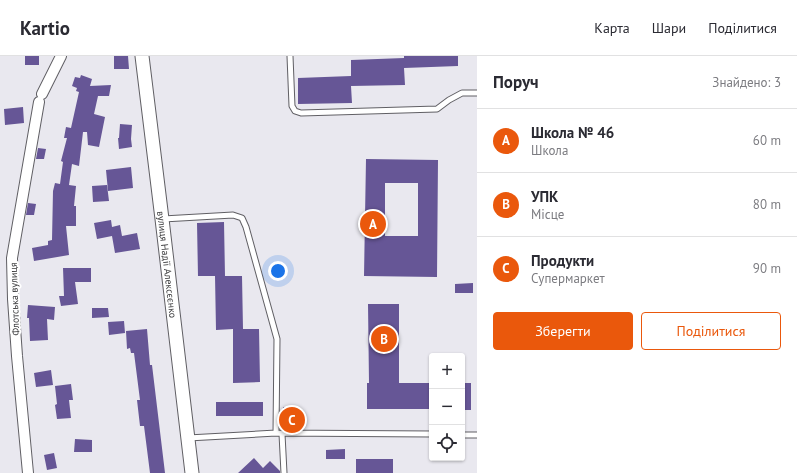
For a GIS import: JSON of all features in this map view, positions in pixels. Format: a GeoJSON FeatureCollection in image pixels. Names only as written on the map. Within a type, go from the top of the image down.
{"type":"FeatureCollection","features":[{"type":"Feature","properties":{"kind":"street","name":"Флотська вулиця"},"geometry":{"type":"LineString","coordinates":[[28,473],[13,306],[12,258],[41,98],[60,56]]}},
{"type":"Feature","properties":{"kind":"street","name":"вулиця Надії Алексєєнко"},"geometry":{"type":"LineString","coordinates":[[142,56],[192,473]]}},
{"type":"Feature","properties":{"kind":"lane"},"geometry":{"type":"LineString","coordinates":[[290,56],[292,106],[295,111],[301,113],[437,109],[462,93],[477,93]]}},
{"type":"Feature","properties":{"kind":"lane"},"geometry":{"type":"LineString","coordinates":[[162,219],[233,215],[242,218],[246,227],[277,339],[276,434]]}},
{"type":"Feature","properties":{"kind":"lane"},"geometry":{"type":"LineString","coordinates":[[188,438],[276,434],[429,434]]}},
{"type":"Feature","properties":{"kind":"lane"},"geometry":{"type":"LineString","coordinates":[[282,434],[284,473]]}},
{"type":"Feature","properties":{"kind":"lane"},"geometry":{"type":"LineString","coordinates":[[465,435],[477,435]]}},
{"type":"Feature","properties":{"kind":"building"},"geometry":{"type":"Polygon","coordinates":[[[25,56],[39,56],[39,65],[25,65],[25,56]]]}},
{"type":"Feature","properties":{"kind":"building"},"geometry":{"type":"Polygon","coordinates":[[[114,56],[128,56],[129,69],[114,69],[114,56]]]}},
{"type":"Feature","properties":{"kind":"building"},"geometry":{"type":"Polygon","coordinates":[[[404,56],[458,56],[458,66],[404,68],[405,85],[351,86],[352,103],[298,104],[298,78],[351,76],[351,60],[404,58],[404,56]]]}},
{"type":"Feature","properties":{"kind":"building"},"geometry":{"type":"Polygon","coordinates":[[[81,75],[92,79],[90,86],[111,85],[109,96],[98,96],[94,114],[105,117],[99,147],[88,145],[87,132],[83,132],[79,166],[72,164],[69,185],[76,186],[74,206],[76,206],[76,226],[66,226],[69,255],[34,261],[32,248],[48,245],[48,241],[52,240],[53,191],[55,183],[60,184],[63,162],[61,161],[67,138],[64,138],[66,127],[71,128],[79,92],[76,91],[77,88],[72,86],[75,77],[80,78],[81,75]]]}},
{"type":"Feature","properties":{"kind":"building"},"geometry":{"type":"Polygon","coordinates":[[[23,107],[24,123],[5,125],[4,109],[23,107]]]}},
{"type":"Feature","properties":{"kind":"building"},"geometry":{"type":"Polygon","coordinates":[[[120,124],[132,125],[132,147],[119,149],[118,138],[120,124]]]}},
{"type":"Feature","properties":{"kind":"building"},"geometry":{"type":"Polygon","coordinates":[[[38,148],[46,149],[44,159],[36,159],[38,148]]]}},
{"type":"Feature","properties":{"kind":"building"},"geometry":{"type":"Polygon","coordinates":[[[366,159],[438,160],[437,277],[364,276],[366,159]],[[385,183],[385,236],[418,236],[418,183],[385,183]]]}},
{"type":"Feature","properties":{"kind":"building"},"geometry":{"type":"Polygon","coordinates":[[[131,167],[133,188],[108,191],[106,170],[131,167]]]}},
{"type":"Feature","properties":{"kind":"building"},"geometry":{"type":"Polygon","coordinates":[[[107,185],[109,201],[93,202],[92,186],[107,185]]]}},
{"type":"Feature","properties":{"kind":"building"},"geometry":{"type":"Polygon","coordinates":[[[28,203],[36,204],[34,215],[26,215],[28,203]]]}},
{"type":"Feature","properties":{"kind":"building"},"geometry":{"type":"Polygon","coordinates":[[[111,220],[112,227],[120,225],[122,236],[137,233],[140,249],[115,253],[112,236],[97,239],[94,223],[111,220]]]}},
{"type":"Feature","properties":{"kind":"building"},"geometry":{"type":"Polygon","coordinates":[[[224,222],[225,276],[242,276],[243,329],[259,329],[260,382],[233,383],[233,329],[216,330],[215,276],[198,276],[197,223],[224,222]]]}},
{"type":"Feature","properties":{"kind":"building"},"geometry":{"type":"Polygon","coordinates":[[[63,268],[91,268],[91,282],[75,282],[78,304],[61,306],[59,296],[64,296],[63,268]]]}},
{"type":"Feature","properties":{"kind":"building"},"geometry":{"type":"Polygon","coordinates":[[[473,283],[473,293],[455,293],[455,284],[473,283]]]}},
{"type":"Feature","properties":{"kind":"building"},"geometry":{"type":"Polygon","coordinates":[[[368,304],[399,304],[399,383],[429,383],[429,409],[367,409],[367,383],[369,383],[368,304]]]}},
{"type":"Feature","properties":{"kind":"building"},"geometry":{"type":"Polygon","coordinates":[[[28,305],[55,307],[54,320],[47,319],[48,340],[30,341],[29,318],[27,318],[28,305]]]}},
{"type":"Feature","properties":{"kind":"building"},"geometry":{"type":"Polygon","coordinates":[[[92,308],[108,308],[109,317],[92,318],[92,308]]]}},
{"type":"Feature","properties":{"kind":"building"},"geometry":{"type":"Polygon","coordinates":[[[124,321],[125,333],[109,335],[108,322],[124,321]]]}},
{"type":"Feature","properties":{"kind":"building"},"geometry":{"type":"Polygon","coordinates":[[[147,329],[150,365],[152,365],[165,473],[150,473],[144,426],[140,426],[137,400],[140,400],[134,353],[131,353],[130,348],[127,349],[126,331],[147,329]]]}},
{"type":"Feature","properties":{"kind":"building"},"geometry":{"type":"Polygon","coordinates":[[[51,370],[53,385],[36,387],[34,373],[51,370]]]}},
{"type":"Feature","properties":{"kind":"building"},"geometry":{"type":"Polygon","coordinates":[[[465,383],[471,383],[471,410],[465,410],[465,383]]]}},
{"type":"Feature","properties":{"kind":"building"},"geometry":{"type":"Polygon","coordinates":[[[71,384],[73,400],[69,400],[71,418],[57,419],[55,386],[71,384]]]}},
{"type":"Feature","properties":{"kind":"building"},"geometry":{"type":"Polygon","coordinates":[[[216,402],[263,402],[263,416],[216,416],[216,402]]]}},
{"type":"Feature","properties":{"kind":"building"},"geometry":{"type":"Polygon","coordinates":[[[283,407],[295,407],[295,412],[300,412],[300,421],[283,422],[283,407]]]}},
{"type":"Feature","properties":{"kind":"building"},"geometry":{"type":"Polygon","coordinates":[[[75,439],[92,440],[92,452],[74,452],[75,439]]]}},
{"type":"Feature","properties":{"kind":"building"},"geometry":{"type":"Polygon","coordinates":[[[345,449],[345,459],[326,459],[326,450],[345,449]]]}},
{"type":"Feature","properties":{"kind":"building"},"geometry":{"type":"Polygon","coordinates":[[[54,453],[57,468],[47,470],[44,455],[54,453]]]}},
{"type":"Feature","properties":{"kind":"building"},"geometry":{"type":"Polygon","coordinates":[[[254,458],[263,468],[270,461],[280,471],[280,473],[238,473],[254,458]]]}},
{"type":"Feature","properties":{"kind":"building"},"geometry":{"type":"Polygon","coordinates":[[[356,459],[393,459],[393,473],[356,473],[356,459]]]}},
{"type":"Feature","properties":{"kind":"place","name":"Школа № 46"},"geometry":{"type":"Point","coordinates":[373,224]}},
{"type":"Feature","properties":{"kind":"place","name":"УПК"},"geometry":{"type":"Point","coordinates":[384,339]}},
{"type":"Feature","properties":{"kind":"place","name":"Продукти"},"geometry":{"type":"Point","coordinates":[292,420]}}]}
